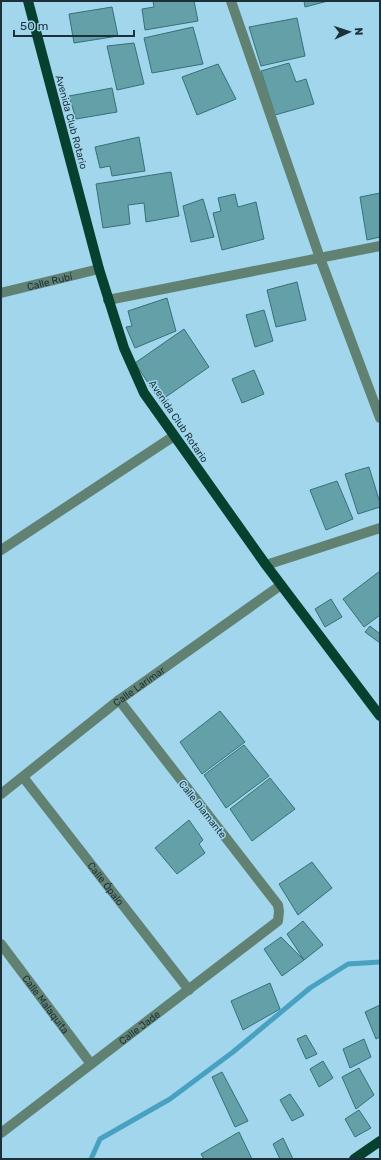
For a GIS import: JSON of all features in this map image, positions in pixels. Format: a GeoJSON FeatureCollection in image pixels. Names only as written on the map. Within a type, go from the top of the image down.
{"type":"FeatureCollection","features":[{"type":"Feature","properties":{"kind":"main road","name":"Avenida Club Rotario"},"geometry":{"type":"LineString","coordinates":[[28,1],[108,300],[124,348],[144,393],[266,565],[380,716]]}},
{"type":"Feature","properties":{"kind":"main road"},"geometry":{"type":"LineString","coordinates":[[354,1159],[380,1141]]}},
{"type":"Feature","properties":{"kind":"street"},"geometry":{"type":"LineString","coordinates":[[231,1],[320,258],[380,418]]}},
{"type":"Feature","properties":{"kind":"street"},"geometry":{"type":"LineString","coordinates":[[108,300],[380,246]]}},
{"type":"Feature","properties":{"kind":"street","name":"Calle Rubí"},"geometry":{"type":"LineString","coordinates":[[1,293],[99,269]]}},
{"type":"Feature","properties":{"kind":"street"},"geometry":{"type":"LineString","coordinates":[[1,550],[174,436]]}},
{"type":"Feature","properties":{"kind":"street"},"geometry":{"type":"LineString","coordinates":[[266,565],[380,528]]}},
{"type":"Feature","properties":{"kind":"street","name":"Calle Larimar"},"geometry":{"type":"LineString","coordinates":[[1,794],[119,700],[281,585]]}},
{"type":"Feature","properties":{"kind":"street","name":"Calle Diamante"},"geometry":{"type":"LineString","coordinates":[[119,700],[278,905],[278,921]]}},
{"type":"Feature","properties":{"kind":"street","name":"Calle Ópalo"},"geometry":{"type":"LineString","coordinates":[[23,777],[189,990]]}},
{"type":"Feature","properties":{"kind":"street","name":"Calle Jade"},"geometry":{"type":"LineString","coordinates":[[1,1133],[278,921]]}},
{"type":"Feature","properties":{"kind":"street","name":"Calle Malaquita"},"geometry":{"type":"LineString","coordinates":[[1,944],[91,1064]]}},
{"type":"Feature","properties":{"kind":"building"},"geometry":{"type":"Polygon","coordinates":[[[153,1],[194,1],[198,21],[145,30],[142,9],[154,7],[153,1]]]}},
{"type":"Feature","properties":{"kind":"building"},"geometry":{"type":"Polygon","coordinates":[[[304,1],[328,1],[305,7],[304,1]]]}},
{"type":"Feature","properties":{"kind":"building"},"geometry":{"type":"Polygon","coordinates":[[[112,7],[118,36],[74,43],[69,14],[112,7]]]}},
{"type":"Feature","properties":{"kind":"building"},"geometry":{"type":"Polygon","coordinates":[[[297,18],[305,56],[261,66],[249,27],[297,18]]]}},
{"type":"Feature","properties":{"kind":"building"},"geometry":{"type":"Polygon","coordinates":[[[193,27],[203,64],[152,73],[144,38],[193,27]]]}},
{"type":"Feature","properties":{"kind":"building"},"geometry":{"type":"Polygon","coordinates":[[[134,43],[144,84],[117,90],[107,46],[134,43]]]}},
{"type":"Feature","properties":{"kind":"building"},"geometry":{"type":"Polygon","coordinates":[[[289,63],[296,82],[306,79],[314,104],[275,115],[261,71],[289,63]]]}},
{"type":"Feature","properties":{"kind":"building"},"geometry":{"type":"Polygon","coordinates":[[[218,64],[236,99],[197,115],[182,77],[218,64]]]}},
{"type":"Feature","properties":{"kind":"building"},"geometry":{"type":"Polygon","coordinates":[[[112,88],[117,112],[76,119],[69,96],[112,88]]]}},
{"type":"Feature","properties":{"kind":"building"},"geometry":{"type":"Polygon","coordinates":[[[139,137],[145,171],[112,176],[110,166],[100,168],[95,147],[139,137]]]}},
{"type":"Feature","properties":{"kind":"building"},"geometry":{"type":"Polygon","coordinates":[[[171,172],[179,216],[146,222],[144,203],[128,205],[130,224],[103,228],[96,184],[171,172]]]}},
{"type":"Feature","properties":{"kind":"building"},"geometry":{"type":"Polygon","coordinates":[[[380,193],[380,237],[367,240],[360,197],[380,193]]]}},
{"type":"Feature","properties":{"kind":"building"},"geometry":{"type":"Polygon","coordinates":[[[235,194],[238,207],[256,202],[264,239],[222,250],[213,213],[221,211],[218,198],[235,194]]]}},
{"type":"Feature","properties":{"kind":"building"},"geometry":{"type":"Polygon","coordinates":[[[203,199],[214,237],[191,242],[183,206],[203,199]]]}},
{"type":"Feature","properties":{"kind":"building"},"geometry":{"type":"Polygon","coordinates":[[[297,282],[306,320],[276,327],[267,290],[297,282]]]}},
{"type":"Feature","properties":{"kind":"building"},"geometry":{"type":"Polygon","coordinates":[[[167,298],[176,331],[135,348],[126,327],[132,326],[128,311],[167,298]]]}},
{"type":"Feature","properties":{"kind":"building"},"geometry":{"type":"Polygon","coordinates":[[[264,310],[273,341],[255,347],[246,315],[264,310]]]}},
{"type":"Feature","properties":{"kind":"building"},"geometry":{"type":"Polygon","coordinates":[[[184,329],[209,367],[160,401],[135,363],[184,329]]]}},
{"type":"Feature","properties":{"kind":"building"},"geometry":{"type":"Polygon","coordinates":[[[254,370],[264,394],[242,403],[232,379],[254,370]]]}},
{"type":"Feature","properties":{"kind":"building"},"geometry":{"type":"Polygon","coordinates":[[[369,467],[380,507],[358,514],[345,474],[369,467]]]}},
{"type":"Feature","properties":{"kind":"building"},"geometry":{"type":"Polygon","coordinates":[[[337,481],[353,519],[326,530],[310,490],[337,481]]]}},
{"type":"Feature","properties":{"kind":"building"},"geometry":{"type":"Polygon","coordinates":[[[380,571],[380,615],[364,627],[343,599],[380,571]]]}},
{"type":"Feature","properties":{"kind":"building"},"geometry":{"type":"Polygon","coordinates":[[[331,599],[342,617],[325,627],[315,609],[331,599]]]}},
{"type":"Feature","properties":{"kind":"building"},"geometry":{"type":"Polygon","coordinates":[[[370,626],[380,634],[380,643],[365,632],[370,626]]]}},
{"type":"Feature","properties":{"kind":"building"},"geometry":{"type":"Polygon","coordinates":[[[220,711],[245,742],[202,774],[180,742],[220,711]]]}},
{"type":"Feature","properties":{"kind":"building"},"geometry":{"type":"Polygon","coordinates":[[[244,745],[269,776],[226,808],[204,775],[244,745]]]}},
{"type":"Feature","properties":{"kind":"building"},"geometry":{"type":"Polygon","coordinates":[[[270,778],[295,809],[252,841],[230,809],[270,778]]]}},
{"type":"Feature","properties":{"kind":"building"},"geometry":{"type":"Polygon","coordinates":[[[189,820],[203,840],[199,844],[205,853],[177,874],[155,848],[189,820]]]}},
{"type":"Feature","properties":{"kind":"building"},"geometry":{"type":"Polygon","coordinates":[[[312,862],[332,888],[298,915],[279,884],[312,862]]]}},
{"type":"Feature","properties":{"kind":"building"},"geometry":{"type":"Polygon","coordinates":[[[303,921],[323,945],[304,960],[287,934],[303,921]]]}},
{"type":"Feature","properties":{"kind":"building"},"geometry":{"type":"Polygon","coordinates":[[[281,937],[304,960],[282,976],[264,949],[281,937]]]}},
{"type":"Feature","properties":{"kind":"building"},"geometry":{"type":"Polygon","coordinates":[[[270,983],[280,1009],[243,1030],[231,1001],[270,983]]]}},
{"type":"Feature","properties":{"kind":"building"},"geometry":{"type":"Polygon","coordinates":[[[380,1005],[380,1037],[376,1039],[365,1012],[380,1005]]]}},
{"type":"Feature","properties":{"kind":"building"},"geometry":{"type":"Polygon","coordinates":[[[306,1035],[317,1054],[306,1059],[297,1039],[306,1035]]]}},
{"type":"Feature","properties":{"kind":"building"},"geometry":{"type":"Polygon","coordinates":[[[364,1039],[371,1057],[350,1068],[343,1049],[364,1039]]]}},
{"type":"Feature","properties":{"kind":"building"},"geometry":{"type":"Polygon","coordinates":[[[323,1061],[333,1078],[319,1087],[310,1069],[323,1061]]]}},
{"type":"Feature","properties":{"kind":"building"},"geometry":{"type":"Polygon","coordinates":[[[359,1068],[374,1095],[356,1109],[342,1077],[359,1068]]]}},
{"type":"Feature","properties":{"kind":"building"},"geometry":{"type":"Polygon","coordinates":[[[222,1072],[248,1121],[235,1127],[212,1077],[222,1072]]]}},
{"type":"Feature","properties":{"kind":"building"},"geometry":{"type":"Polygon","coordinates":[[[290,1094],[304,1115],[292,1121],[280,1100],[290,1094]]]}},
{"type":"Feature","properties":{"kind":"building"},"geometry":{"type":"Polygon","coordinates":[[[359,1110],[371,1128],[355,1137],[345,1119],[359,1110]]]}},
{"type":"Feature","properties":{"kind":"building"},"geometry":{"type":"Polygon","coordinates":[[[239,1132],[252,1159],[204,1159],[201,1154],[239,1132]]]}},
{"type":"Feature","properties":{"kind":"building"},"geometry":{"type":"Polygon","coordinates":[[[283,1138],[293,1159],[280,1159],[273,1144],[283,1138]]]}},
{"type":"Feature","properties":{"kind":"waterway"},"geometry":{"type":"LineString","coordinates":[[91,1159],[100,1139],[170,1099],[233,1052],[310,988],[348,964],[380,962]]}}]}
